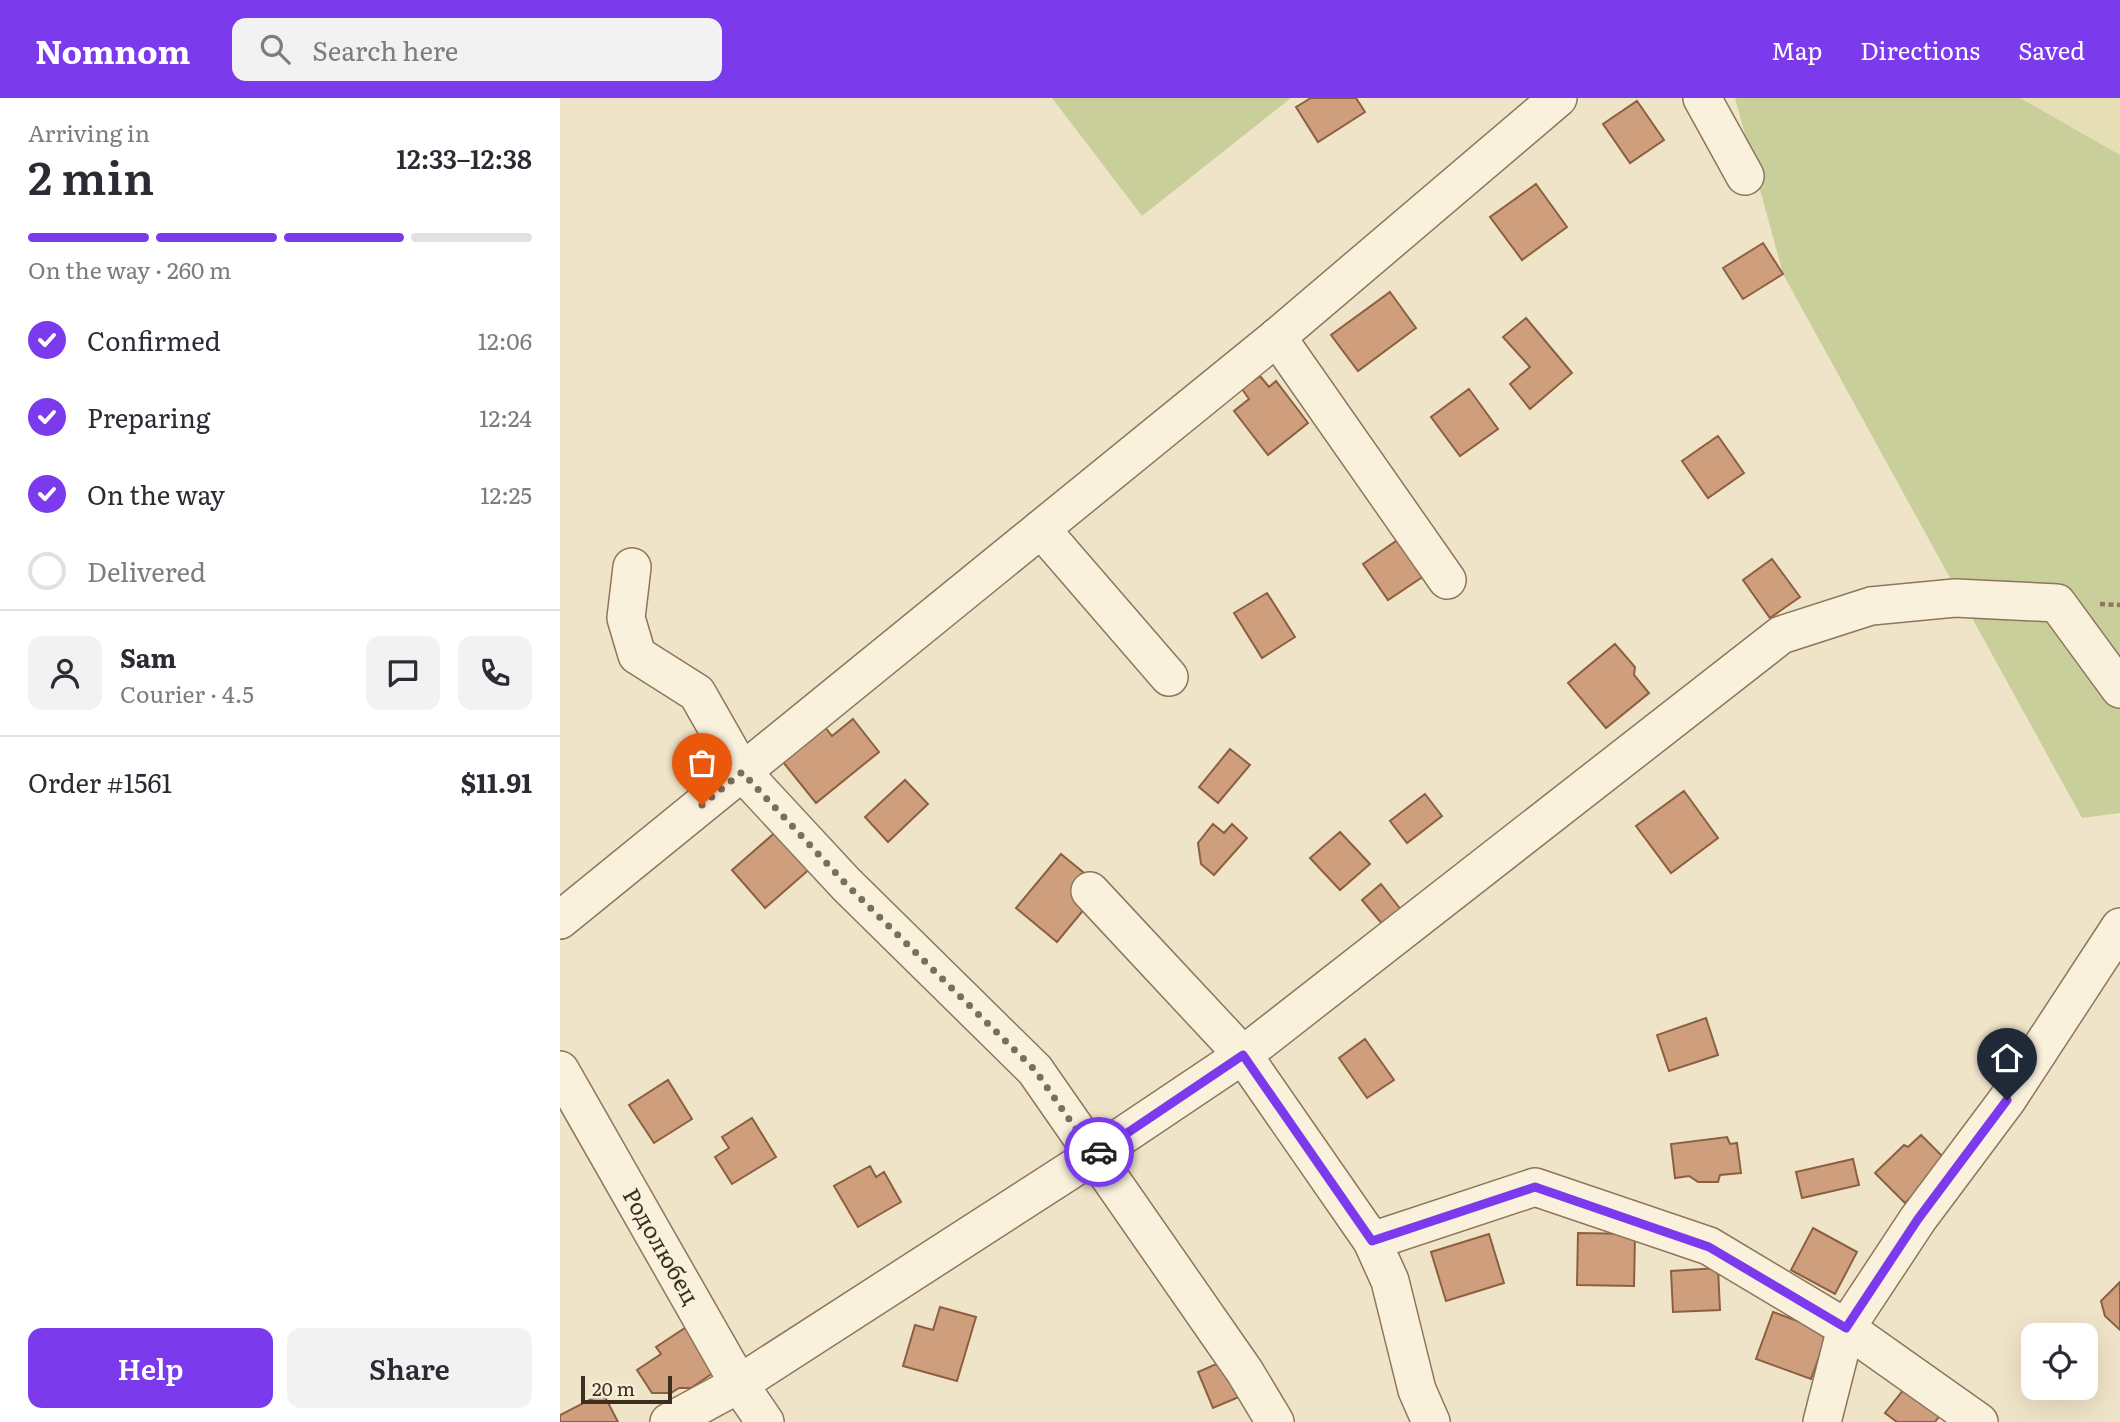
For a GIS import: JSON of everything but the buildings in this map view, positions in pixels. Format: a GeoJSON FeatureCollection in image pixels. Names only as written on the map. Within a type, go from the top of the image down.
{"type":"FeatureCollection","features":[{"type":"Feature","properties":{"kind":"street"},"geometry":{"type":"LineString","coordinates":[[560,920],[1277,337],[1558,98]]}},
{"type":"Feature","properties":{"kind":"street"},"geometry":{"type":"LineString","coordinates":[[1702,98],[1745,176]]}},
{"type":"Feature","properties":{"kind":"street"},"geometry":{"type":"LineString","coordinates":[[1277,337],[1447,580]]}},
{"type":"Feature","properties":{"kind":"street"},"geometry":{"type":"LineString","coordinates":[[1041,529],[1169,677]]}},
{"type":"Feature","properties":{"kind":"street"},"geometry":{"type":"LineString","coordinates":[[632,566],[626,618],[637,654],[697,693],[742,772],[846,884],[1035,1070],[1245,1372],[1275,1422]]}},
{"type":"Feature","properties":{"kind":"street"},"geometry":{"type":"LineString","coordinates":[[669,1422],[739,1384],[1094,1155],[1243,1055],[1781,635],[1871,606],[1955,598],[2057,603],[2120,689]]}},
{"type":"Feature","properties":{"kind":"street"},"geometry":{"type":"LineString","coordinates":[[1090,891],[1243,1055],[1372,1241],[1390,1281],[1417,1390],[1431,1422]]}},
{"type":"Feature","properties":{"kind":"street"},"geometry":{"type":"LineString","coordinates":[[1822,1422],[1846,1328],[1918,1219],[2007,1100],[2120,927]]}},
{"type":"Feature","properties":{"kind":"street","name":"Родолюбец"},"geometry":{"type":"LineString","coordinates":[[560,1070],[739,1384],[765,1422]]}},
{"type":"Feature","properties":{"kind":"street"},"geometry":{"type":"LineString","coordinates":[[1372,1241],[1535,1187],[1709,1247],[1846,1328],[1979,1422]]}},
{"type":"Feature","properties":{"kind":"shaded area"},"geometry":{"type":"Polygon","coordinates":[[[2020,98],[2120,98],[2120,155],[2020,98]]]}},
{"type":"Feature","properties":{"kind":"green space"},"geometry":{"type":"Polygon","coordinates":[[[1052,98],[1291,98],[1142,216],[1052,98]]]}},
{"type":"Feature","properties":{"kind":"green space"},"geometry":{"type":"Polygon","coordinates":[[[1735,98],[2020,98],[2120,155],[2120,813],[2082,818],[1783,274],[1735,98]]]}},
{"type":"Feature","properties":{"kind":"way so far"},"geometry":{"type":"LineString","coordinates":[[702,805],[742,772],[846,884],[1035,1070],[1094,1155],[1099,1152]]}},
{"type":"Feature","properties":{"kind":"route"},"geometry":{"type":"LineString","coordinates":[[1099,1152],[1243,1055],[1372,1241],[1535,1187],[1709,1247],[1846,1328],[1918,1219],[2007,1100]]}}]}
